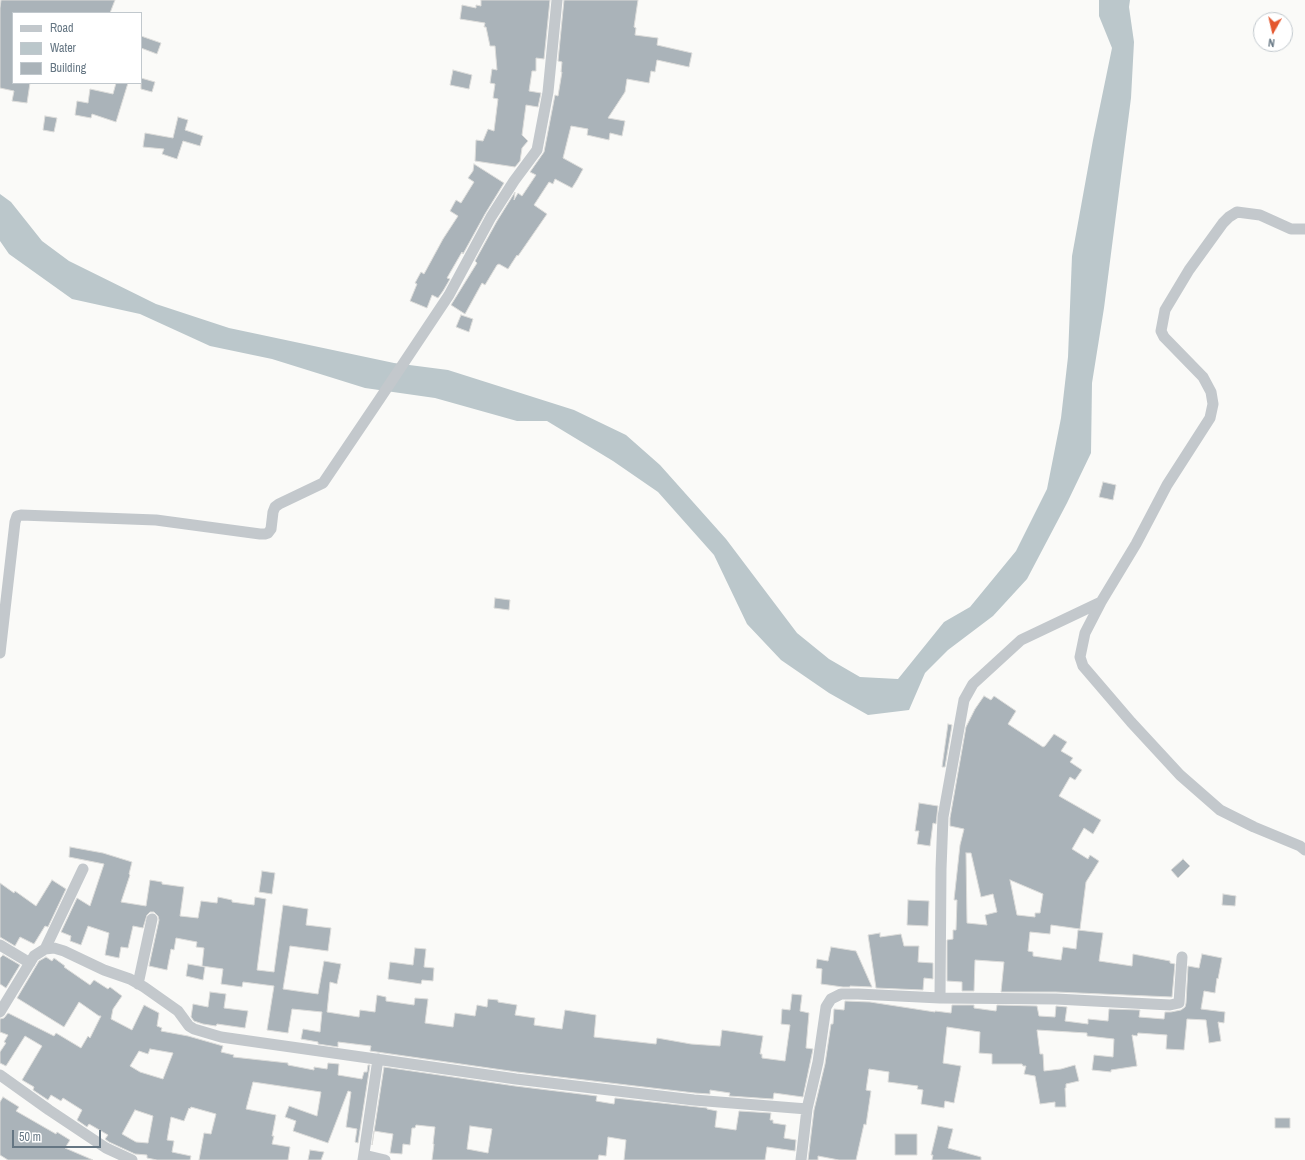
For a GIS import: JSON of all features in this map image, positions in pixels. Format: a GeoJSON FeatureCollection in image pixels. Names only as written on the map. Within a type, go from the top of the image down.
{"type":"FeatureCollection","features":[{"type":"Feature","properties":{"kind":"street"},"geometry":{"type":"LineString","coordinates":[[0,653],[15,522],[18,516],[156,520],[265,534],[271,529],[275,507],[323,483],[407,360],[449,295],[491,216],[514,180],[537,150],[548,92],[557,0]]}},
{"type":"Feature","properties":{"kind":"street"},"geometry":{"type":"LineString","coordinates":[[1305,229],[1291,229],[1260,215],[1237,212],[1229,217],[1211,240],[1189,270],[1165,310],[1161,331],[1164,337],[1204,377],[1211,392],[1213,404],[1210,418],[1167,485],[1136,544],[1101,602],[1085,633],[1080,657],[1083,666],[1131,722],[1180,775],[1220,810],[1254,827],[1300,846],[1305,850]]}},
{"type":"Feature","properties":{"kind":"street"},"geometry":{"type":"LineString","coordinates":[[940,998],[943,817],[964,700],[973,684],[1021,640],[1101,602]]}},
{"type":"Feature","properties":{"kind":"street"},"geometry":{"type":"LineString","coordinates":[[0,1012],[34,956],[45,948],[83,869]]}},
{"type":"Feature","properties":{"kind":"street"},"geometry":{"type":"LineString","coordinates":[[138,984],[152,919]]}},
{"type":"Feature","properties":{"kind":"street"},"geometry":{"type":"LineString","coordinates":[[0,945],[30,962]]}},
{"type":"Feature","properties":{"kind":"street"},"geometry":{"type":"LineString","coordinates":[[45,948],[54,948],[64,951],[104,970],[130,979],[178,1011],[189,1026],[205,1033],[221,1037],[516,1079],[694,1100],[807,1109]]}},
{"type":"Feature","properties":{"kind":"street"},"geometry":{"type":"LineString","coordinates":[[801,1160],[807,1109],[818,1062],[826,1007],[831,998],[841,994],[858,994],[940,998],[1056,998],[1170,1005],[1179,1002],[1182,957]]}},
{"type":"Feature","properties":{"kind":"street"},"geometry":{"type":"LineString","coordinates":[[378,1059],[363,1158],[385,1160]]}},
{"type":"Feature","properties":{"kind":"street"},"geometry":{"type":"LineString","coordinates":[[0,1075],[106,1148],[132,1160]]}},
{"type":"Feature","properties":{"kind":"water"},"geometry":{"type":"Polygon","coordinates":[[[1099,0],[1130,0],[1129,7],[1134,42],[1131,98],[1104,308],[1092,383],[1091,453],[1067,503],[1027,579],[993,616],[948,650],[925,673],[909,710],[868,715],[829,693],[781,660],[747,624],[714,555],[658,492],[613,461],[547,421],[517,421],[435,398],[365,388],[272,359],[210,346],[140,314],[72,299],[9,254],[0,241],[0,194],[11,202],[42,241],[69,261],[156,304],[229,328],[394,363],[448,370],[574,410],[626,435],[660,465],[726,539],[797,633],[829,659],[860,677],[898,679],[944,622],[970,607],[1016,551],[1047,489],[1061,418],[1068,357],[1072,256],[1093,140],[1112,48],[1099,16],[1099,0]]]}},
{"type":"Feature","properties":{"kind":"building"},"geometry":{"type":"Polygon","coordinates":[[[1,0],[115,0],[110,12],[12,12],[12,84],[30,84],[27,103],[12,101],[14,91],[0,88],[1,0]]]}},
{"type":"Feature","properties":{"kind":"building"},"geometry":{"type":"Polygon","coordinates":[[[481,0],[550,0],[544,59],[536,58],[536,71],[532,71],[529,91],[541,93],[538,107],[526,105],[522,135],[528,141],[522,148],[520,161],[515,167],[475,161],[476,140],[483,141],[488,129],[494,131],[498,99],[493,98],[495,84],[490,83],[492,69],[497,70],[495,46],[490,46],[486,27],[484,27],[485,23],[460,19],[462,5],[476,8],[476,5],[481,6],[481,0]]]}},
{"type":"Feature","properties":{"kind":"building"},"geometry":{"type":"Polygon","coordinates":[[[564,0],[638,0],[634,27],[636,28],[635,35],[658,38],[657,45],[692,53],[689,67],[657,60],[655,72],[651,71],[649,83],[627,79],[625,92],[608,118],[625,121],[622,136],[610,133],[609,140],[587,135],[588,129],[571,126],[563,158],[583,169],[577,180],[572,188],[555,179],[553,184],[549,182],[534,205],[547,214],[508,269],[499,264],[497,265],[485,285],[482,283],[465,314],[451,305],[477,263],[475,261],[515,192],[514,200],[518,193],[522,196],[536,175],[530,172],[544,152],[555,95],[558,96],[562,72],[562,62],[558,61],[564,0]]]}},
{"type":"Feature","properties":{"kind":"building"},"geometry":{"type":"Polygon","coordinates":[[[142,36],[161,43],[157,54],[142,48],[142,36]]]}},
{"type":"Feature","properties":{"kind":"building"},"geometry":{"type":"Polygon","coordinates":[[[453,70],[472,75],[469,89],[450,85],[453,70]]]}},
{"type":"Feature","properties":{"kind":"building"},"geometry":{"type":"Polygon","coordinates":[[[142,78],[155,82],[152,92],[141,89],[142,78]]]}},
{"type":"Feature","properties":{"kind":"building"},"geometry":{"type":"Polygon","coordinates":[[[116,84],[128,84],[116,122],[92,114],[91,118],[75,115],[77,101],[88,103],[90,89],[113,94],[116,84]]]}},
{"type":"Feature","properties":{"kind":"building"},"geometry":{"type":"Polygon","coordinates":[[[45,116],[57,118],[54,132],[43,130],[45,116]]]}},
{"type":"Feature","properties":{"kind":"building"},"geometry":{"type":"Polygon","coordinates":[[[178,117],[188,120],[185,130],[203,136],[200,146],[183,141],[177,159],[162,154],[164,149],[143,147],[145,133],[173,138],[178,117]]]}},
{"type":"Feature","properties":{"kind":"building"},"geometry":{"type":"Polygon","coordinates":[[[474,164],[504,183],[463,254],[462,252],[447,278],[450,279],[443,291],[438,298],[432,295],[427,308],[410,301],[417,284],[415,283],[421,272],[424,274],[443,239],[458,216],[450,211],[456,200],[461,203],[474,182],[468,178],[473,171],[474,164]]]}},
{"type":"Feature","properties":{"kind":"building"},"geometry":{"type":"Polygon","coordinates":[[[461,315],[473,319],[469,332],[456,327],[461,315]]]}},
{"type":"Feature","properties":{"kind":"building"},"geometry":{"type":"Polygon","coordinates":[[[1103,482],[1116,485],[1113,500],[1099,497],[1103,482]]]}},
{"type":"Feature","properties":{"kind":"building"},"geometry":{"type":"Polygon","coordinates":[[[495,598],[510,600],[509,610],[494,608],[495,598]]]}},
{"type":"Feature","properties":{"kind":"building"},"geometry":{"type":"Polygon","coordinates":[[[984,696],[991,700],[994,696],[1016,711],[1008,724],[1043,747],[1054,734],[1067,742],[1061,751],[1073,758],[1070,762],[1082,770],[1075,780],[1070,777],[1059,796],[1101,820],[1093,834],[1084,828],[1072,849],[1088,859],[1090,855],[1099,861],[1086,882],[1080,929],[1051,925],[1050,934],[1030,932],[1028,951],[1033,952],[1033,956],[1061,960],[1063,947],[1076,949],[1078,930],[1103,933],[1099,961],[1132,966],[1133,954],[1170,961],[1170,963],[1175,964],[1172,997],[1056,992],[1001,992],[1004,962],[975,960],[974,991],[962,991],[962,982],[947,981],[947,940],[953,939],[953,930],[956,930],[957,900],[954,900],[960,845],[964,829],[950,826],[950,818],[966,727],[975,709],[984,696]],[[966,853],[967,923],[987,925],[985,915],[997,912],[993,894],[981,897],[971,853],[966,853]],[[1010,880],[1017,915],[1035,917],[1035,913],[1040,913],[1043,894],[1010,880]]]}},
{"type":"Feature","properties":{"kind":"building"},"geometry":{"type":"Polygon","coordinates":[[[948,724],[952,725],[945,767],[942,767],[948,724]]]}},
{"type":"Feature","properties":{"kind":"building"},"geometry":{"type":"Polygon","coordinates":[[[919,803],[938,806],[936,824],[933,823],[930,846],[917,844],[919,831],[915,831],[919,803]]]}},
{"type":"Feature","properties":{"kind":"building"},"geometry":{"type":"Polygon","coordinates":[[[70,847],[103,853],[132,862],[130,875],[121,902],[146,906],[150,880],[162,882],[162,884],[184,887],[180,916],[198,918],[201,901],[217,903],[218,897],[232,900],[232,902],[254,905],[255,897],[266,899],[257,970],[274,972],[283,905],[308,909],[306,925],[331,928],[328,951],[290,946],[283,989],[318,994],[324,961],[341,964],[337,984],[330,982],[327,1012],[359,1017],[360,1010],[375,1012],[377,995],[386,997],[386,1001],[414,1005],[415,998],[428,999],[425,1023],[453,1027],[455,1013],[475,1016],[477,1005],[487,1007],[488,999],[498,1000],[498,1002],[517,1005],[515,1015],[535,1018],[534,1025],[562,1029],[565,1010],[596,1015],[594,1037],[656,1044],[657,1038],[691,1044],[720,1046],[722,1030],[763,1036],[760,1054],[762,1054],[762,1058],[785,1061],[790,1025],[781,1024],[782,1009],[790,1010],[792,994],[802,995],[800,1011],[809,1013],[806,1048],[813,1049],[803,1097],[774,1093],[773,1099],[729,1096],[730,1093],[710,1090],[710,1094],[695,1093],[517,1072],[370,1051],[371,1046],[338,1042],[338,1047],[318,1044],[318,1042],[301,1039],[303,1029],[320,1032],[322,1012],[292,1009],[288,1033],[267,1030],[274,986],[243,982],[242,987],[221,984],[223,969],[202,966],[204,948],[196,947],[197,942],[176,938],[174,950],[171,949],[167,970],[149,966],[159,920],[158,916],[154,912],[150,912],[147,915],[143,928],[133,926],[128,948],[121,947],[119,958],[105,955],[109,933],[88,926],[81,945],[70,941],[71,936],[61,932],[77,898],[90,906],[104,864],[69,857],[70,847]]]}},
{"type":"Feature","properties":{"kind":"building"},"geometry":{"type":"Polygon","coordinates":[[[1183,859],[1190,866],[1178,878],[1171,870],[1183,859]]]}},
{"type":"Feature","properties":{"kind":"building"},"geometry":{"type":"Polygon","coordinates":[[[262,871],[275,873],[272,894],[259,892],[262,871]]]}},
{"type":"Feature","properties":{"kind":"building"},"geometry":{"type":"Polygon","coordinates":[[[52,880],[66,889],[48,927],[45,926],[34,944],[20,937],[15,946],[0,937],[0,883],[14,893],[15,891],[36,906],[52,880]]]}},
{"type":"Feature","properties":{"kind":"building"},"geometry":{"type":"Polygon","coordinates":[[[1223,894],[1236,896],[1235,906],[1222,905],[1223,894]]]}},
{"type":"Feature","properties":{"kind":"building"},"geometry":{"type":"Polygon","coordinates":[[[908,900],[929,901],[928,926],[907,925],[908,900]]]}},
{"type":"Feature","properties":{"kind":"building"},"geometry":{"type":"Polygon","coordinates":[[[880,933],[880,937],[901,934],[904,946],[919,946],[918,962],[933,963],[933,979],[924,978],[923,990],[876,988],[868,935],[880,933]]]}},
{"type":"Feature","properties":{"kind":"building"},"geometry":{"type":"Polygon","coordinates":[[[831,947],[856,951],[872,987],[843,987],[821,984],[822,969],[816,968],[817,959],[828,961],[831,947]]]}},
{"type":"Feature","properties":{"kind":"building"},"geometry":{"type":"Polygon","coordinates":[[[415,948],[426,949],[424,967],[434,968],[433,981],[422,980],[421,984],[388,979],[390,962],[413,965],[415,948]]]}},
{"type":"Feature","properties":{"kind":"building"},"geometry":{"type":"Polygon","coordinates":[[[1202,954],[1222,958],[1215,993],[1204,991],[1201,1009],[1225,1012],[1224,1023],[1218,1022],[1221,1041],[1209,1043],[1206,1020],[1187,1019],[1184,1050],[1166,1049],[1167,1035],[1138,1033],[1137,1036],[1132,1035],[1137,1066],[1111,1070],[1111,1072],[1092,1070],[1094,1055],[1113,1057],[1114,1039],[1087,1036],[1087,1033],[1037,1030],[1040,1054],[1043,1054],[1044,1071],[1061,1069],[1075,1065],[1079,1081],[1066,1084],[1066,1107],[1055,1107],[1055,1102],[1040,1104],[1035,1076],[1024,1074],[1026,1066],[1023,1066],[1022,1064],[992,1064],[992,1054],[979,1053],[980,1032],[947,1027],[943,1063],[961,1066],[954,1103],[945,1101],[944,1108],[921,1104],[923,1090],[917,1089],[918,1086],[888,1082],[889,1072],[869,1069],[866,1090],[871,1091],[866,1125],[864,1124],[856,1160],[839,1160],[818,1156],[818,1160],[808,1160],[814,1110],[825,1064],[831,1024],[833,1024],[834,1009],[844,1010],[845,1001],[870,1002],[951,1013],[952,1005],[974,1005],[974,1008],[996,1011],[997,1005],[1037,1006],[1039,1016],[1055,1017],[1056,1006],[1067,1007],[1065,1021],[1088,1024],[1088,1019],[1108,1021],[1109,1009],[1140,1010],[1139,1017],[1164,1019],[1165,1012],[1181,1010],[1185,1007],[1188,966],[1199,968],[1202,954]]]}},
{"type":"Feature","properties":{"kind":"building"},"geometry":{"type":"Polygon","coordinates":[[[3,955],[20,965],[6,988],[0,984],[0,958],[3,955]]]}},
{"type":"Feature","properties":{"kind":"building"},"geometry":{"type":"Polygon","coordinates":[[[46,957],[52,961],[54,958],[65,966],[64,967],[90,985],[94,980],[108,989],[110,987],[122,996],[113,1009],[111,1019],[132,1030],[144,1005],[159,1013],[157,1026],[162,1028],[161,1031],[188,1036],[223,1046],[221,1052],[234,1055],[233,1057],[288,1063],[288,1065],[314,1070],[314,1067],[327,1069],[328,1063],[339,1064],[338,1075],[362,1079],[364,1072],[367,1072],[368,1065],[370,1065],[358,1143],[355,1142],[357,1129],[346,1127],[351,1092],[348,1091],[328,1143],[293,1131],[296,1121],[285,1117],[289,1106],[317,1116],[321,1092],[253,1082],[246,1109],[276,1115],[272,1144],[290,1147],[288,1160],[199,1160],[204,1133],[211,1134],[216,1114],[191,1107],[190,1109],[189,1108],[184,1121],[171,1117],[167,1140],[174,1141],[172,1152],[191,1156],[190,1160],[157,1160],[147,1158],[147,1155],[135,1154],[109,1142],[105,1139],[108,1135],[89,1124],[87,1127],[77,1120],[82,1110],[63,1098],[61,1101],[51,1095],[48,1100],[33,1090],[34,1087],[22,1080],[42,1046],[25,1036],[6,1066],[0,1063],[0,1052],[6,1043],[4,1042],[8,1035],[0,1032],[0,1019],[4,1018],[8,1013],[54,1036],[56,1033],[81,1048],[88,1036],[90,1038],[101,1016],[79,1002],[64,1027],[17,998],[39,961],[46,957]],[[150,1049],[148,1054],[139,1051],[130,1066],[140,1072],[163,1079],[173,1053],[150,1049]],[[135,1110],[122,1134],[136,1142],[148,1143],[153,1116],[135,1110]]]}},
{"type":"Feature","properties":{"kind":"building"},"geometry":{"type":"Polygon","coordinates":[[[188,964],[205,967],[203,980],[186,976],[188,964]]]}},
{"type":"Feature","properties":{"kind":"building"},"geometry":{"type":"Polygon","coordinates":[[[210,992],[226,994],[224,1008],[248,1011],[245,1028],[217,1024],[216,1026],[194,1021],[191,1017],[193,1004],[208,1007],[210,992]]]}},
{"type":"Feature","properties":{"kind":"building"},"geometry":{"type":"Polygon","coordinates":[[[384,1067],[597,1096],[596,1101],[614,1104],[615,1098],[707,1108],[717,1111],[715,1127],[736,1130],[739,1111],[771,1113],[770,1120],[773,1120],[773,1123],[786,1125],[784,1138],[796,1140],[795,1151],[767,1147],[765,1160],[624,1160],[626,1140],[608,1137],[606,1156],[599,1155],[598,1160],[432,1160],[435,1127],[416,1125],[415,1128],[412,1128],[410,1145],[403,1144],[402,1154],[390,1153],[393,1134],[374,1131],[384,1067]],[[470,1126],[467,1149],[488,1153],[492,1129],[470,1126]]]}},
{"type":"Feature","properties":{"kind":"building"},"geometry":{"type":"Polygon","coordinates":[[[3,1097],[19,1107],[16,1111],[56,1134],[57,1132],[70,1140],[65,1148],[93,1160],[8,1160],[0,1155],[0,1102],[3,1097]]]}},
{"type":"Feature","properties":{"kind":"building"},"geometry":{"type":"Polygon","coordinates":[[[1275,1118],[1290,1118],[1290,1128],[1275,1128],[1275,1118]]]}},
{"type":"Feature","properties":{"kind":"building"},"geometry":{"type":"Polygon","coordinates":[[[938,1126],[953,1129],[948,1148],[981,1157],[981,1160],[932,1160],[933,1155],[931,1155],[938,1126]]]}},
{"type":"Feature","properties":{"kind":"building"},"geometry":{"type":"Polygon","coordinates":[[[895,1134],[917,1134],[917,1155],[895,1155],[895,1134]]]}},
{"type":"Feature","properties":{"kind":"building"},"geometry":{"type":"Polygon","coordinates":[[[310,1150],[324,1152],[321,1160],[308,1160],[310,1150]]]}}]}
